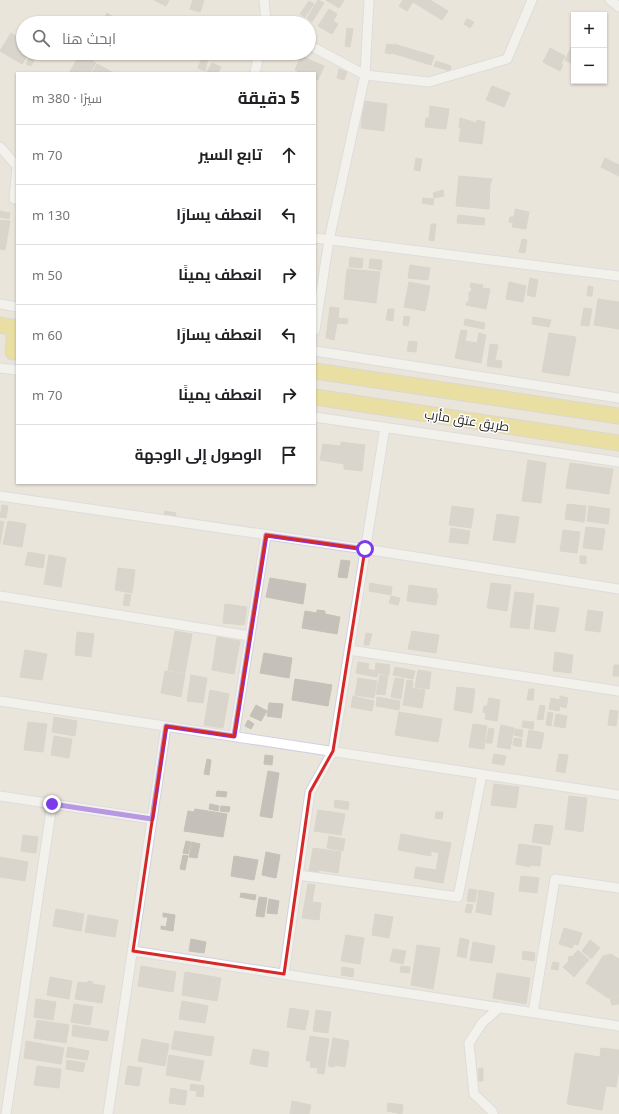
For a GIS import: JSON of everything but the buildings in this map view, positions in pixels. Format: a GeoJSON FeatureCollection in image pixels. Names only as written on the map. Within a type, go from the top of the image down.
{"type":"FeatureCollection","features":[{"type":"Feature","properties":{"kind":"main road"},"geometry":{"type":"LineString","coordinates":[[0,325],[16,328],[10,351]]}},
{"type":"Feature","properties":{"kind":"main road","name":"طريق عتق مأرب"},"geometry":{"type":"LineString","coordinates":[[316,371],[619,416]]}},
{"type":"Feature","properties":{"kind":"main road","name":"طريق عتق مأرب"},"geometry":{"type":"LineString","coordinates":[[316,397],[619,443]]}},
{"type":"Feature","properties":{"kind":"street"},"geometry":{"type":"LineString","coordinates":[[264,0],[266,16]]}},
{"type":"Feature","properties":{"kind":"street"},"geometry":{"type":"LineString","coordinates":[[316,324],[329,240],[365,75],[369,0]]}},
{"type":"Feature","properties":{"kind":"street"},"geometry":{"type":"LineString","coordinates":[[316,49],[365,75],[429,82],[507,59],[532,0]]}},
{"type":"Feature","properties":{"kind":"street"},"geometry":{"type":"LineString","coordinates":[[610,0],[619,7]]}},
{"type":"Feature","properties":{"kind":"street"},"geometry":{"type":"LineString","coordinates":[[255,72],[258,60]]}},
{"type":"Feature","properties":{"kind":"street"},"geometry":{"type":"LineString","coordinates":[[0,147],[16,166]]}},
{"type":"Feature","properties":{"kind":"street"},"geometry":{"type":"LineString","coordinates":[[16,178],[14,199],[16,199]]}},
{"type":"Feature","properties":{"kind":"street"},"geometry":{"type":"LineString","coordinates":[[316,238],[619,276]]}},
{"type":"Feature","properties":{"kind":"street"},"geometry":{"type":"LineString","coordinates":[[0,304],[16,307]]}},
{"type":"Feature","properties":{"kind":"street"},"geometry":{"type":"LineString","coordinates":[[316,351],[619,398]]}},
{"type":"Feature","properties":{"kind":"street"},"geometry":{"type":"LineString","coordinates":[[0,368],[16,370]]}},
{"type":"Feature","properties":{"kind":"street"},"geometry":{"type":"LineString","coordinates":[[316,417],[619,462]]}},
{"type":"Feature","properties":{"kind":"street"},"geometry":{"type":"LineString","coordinates":[[284,974],[310,792],[333,751],[385,428]]}},
{"type":"Feature","properties":{"kind":"street"},"geometry":{"type":"LineString","coordinates":[[0,496],[365,549],[619,589]]}},
{"type":"Feature","properties":{"kind":"street"},"geometry":{"type":"LineString","coordinates":[[234,736],[266,535]]}},
{"type":"Feature","properties":{"kind":"street"},"geometry":{"type":"LineString","coordinates":[[0,596],[250,636]]}},
{"type":"Feature","properties":{"kind":"street"},"geometry":{"type":"LineString","coordinates":[[349,650],[619,691]]}},
{"type":"Feature","properties":{"kind":"street"},"geometry":{"type":"LineString","coordinates":[[0,701],[619,795]]}},
{"type":"Feature","properties":{"kind":"street"},"geometry":{"type":"LineString","coordinates":[[108,1114],[166,726]]}},
{"type":"Feature","properties":{"kind":"street"},"geometry":{"type":"LineString","coordinates":[[298,875],[458,897],[482,774]]}},
{"type":"Feature","properties":{"kind":"street"},"geometry":{"type":"LineString","coordinates":[[0,796],[152,819]]}},
{"type":"Feature","properties":{"kind":"street"},"geometry":{"type":"LineString","coordinates":[[6,1114],[52,804]]}},
{"type":"Feature","properties":{"kind":"street"},"geometry":{"type":"LineString","coordinates":[[534,1013],[555,879],[619,888]]}},
{"type":"Feature","properties":{"kind":"street"},"geometry":{"type":"LineString","coordinates":[[133,951],[619,1026]]}},
{"type":"Feature","properties":{"kind":"street"},"geometry":{"type":"LineString","coordinates":[[493,1114],[492,1111],[474,1094],[469,1043],[482,1023],[500,1008]]}},
{"type":"Feature","properties":{"kind":"highlighted area"},"geometry":{"type":"Polygon","coordinates":[[[266,535],[365,549],[333,751],[310,792],[284,974],[133,951],[166,726],[234,736],[266,535]]]}},
{"type":"Feature","properties":{"kind":"route"},"geometry":{"type":"LineString","coordinates":[[52,804],[152,819],[166,726],[234,736],[266,535],[365,549]]}}]}
